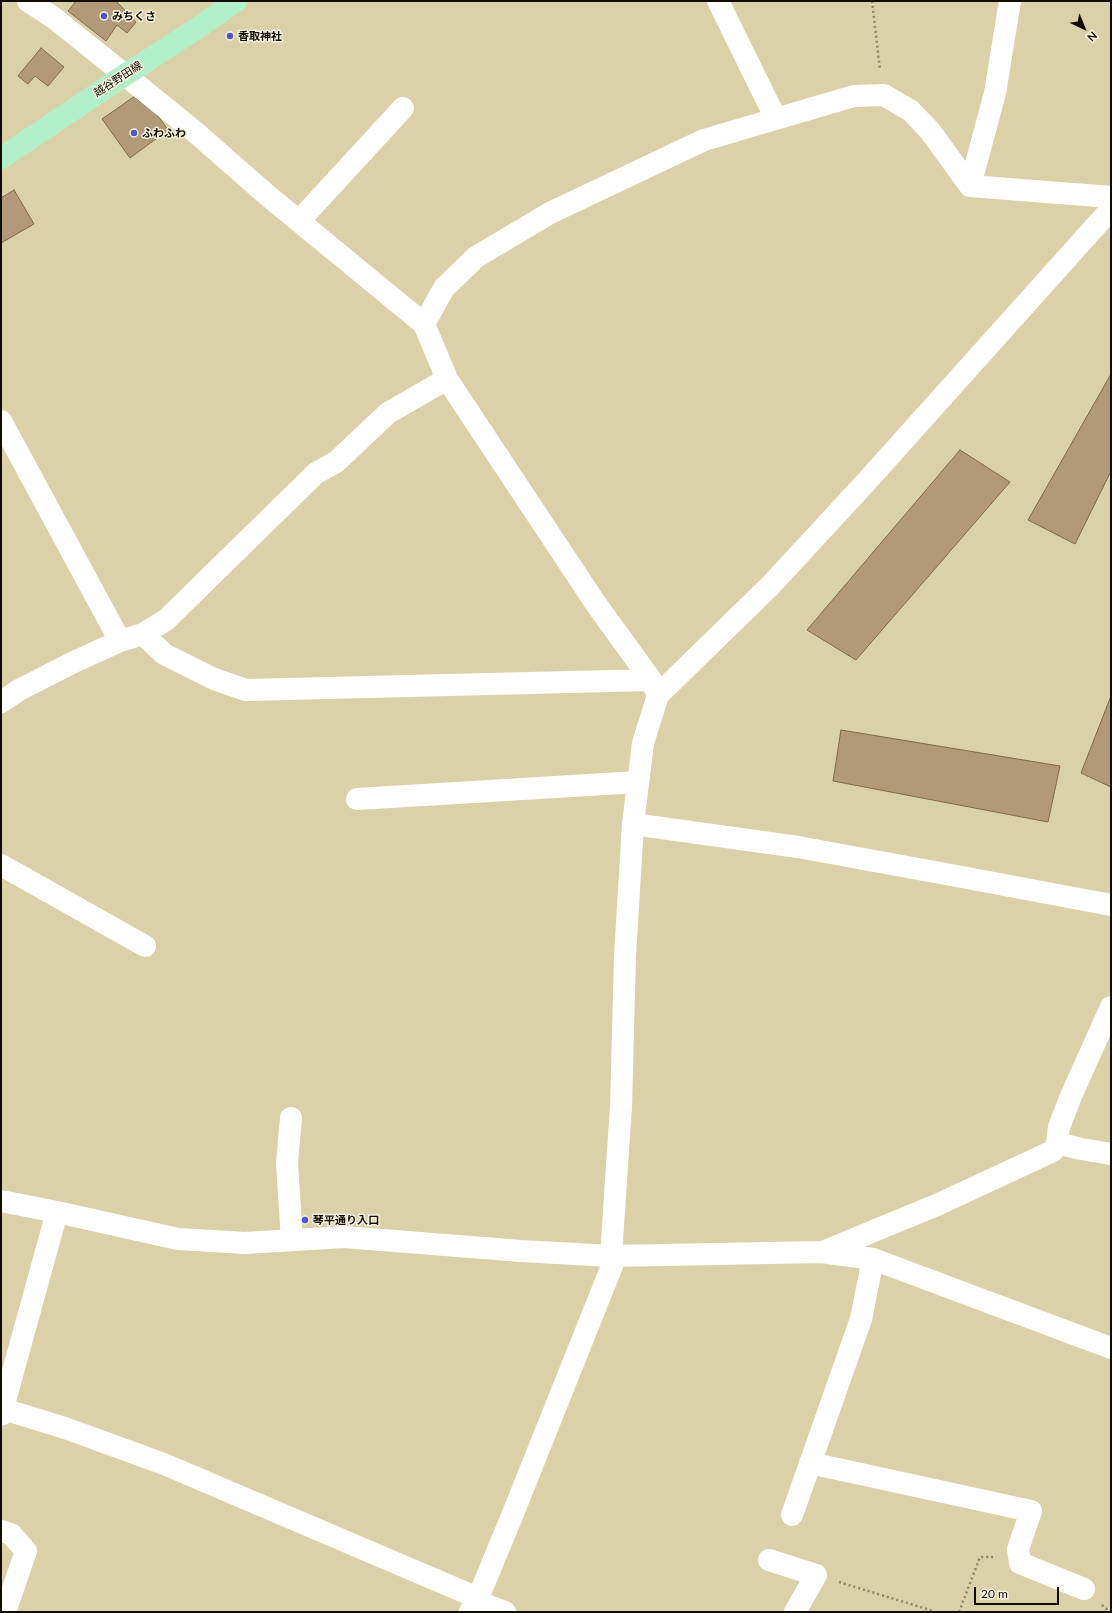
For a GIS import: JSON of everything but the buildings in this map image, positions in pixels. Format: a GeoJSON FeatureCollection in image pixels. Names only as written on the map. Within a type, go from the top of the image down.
{"type":"FeatureCollection","features":[{"type":"Feature","properties":{"kind":"main road","name":"越谷野田線"},"geometry":{"type":"LineString","coordinates":[[1,158],[236,1]]}},
{"type":"Feature","properties":{"kind":"street"},"geometry":{"type":"LineString","coordinates":[[28,1],[54,18],[194,131],[299,221],[424,324],[447,379],[596,604],[655,688]]}},
{"type":"Feature","properties":{"kind":"street"},"geometry":{"type":"LineString","coordinates":[[718,1],[776,119]]}},
{"type":"Feature","properties":{"kind":"street"},"geometry":{"type":"LineString","coordinates":[[970,186],[995,93],[1010,1]]}},
{"type":"Feature","properties":{"kind":"street"},"geometry":{"type":"LineString","coordinates":[[424,324],[444,288],[476,258],[550,213],[704,140],[854,96],[884,95],[911,111],[930,131],[970,186],[1111,197]]}},
{"type":"Feature","properties":{"kind":"street"},"geometry":{"type":"LineString","coordinates":[[299,221],[403,108]]}},
{"type":"Feature","properties":{"kind":"street"},"geometry":{"type":"LineString","coordinates":[[475,1604],[614,1256],[621,1106],[625,956],[633,824],[642,743],[655,688],[776,580],[1111,209]]}},
{"type":"Feature","properties":{"kind":"street"},"geometry":{"type":"LineString","coordinates":[[1,702],[19,690],[74,662],[120,641],[143,634],[166,620],[316,473],[336,462],[388,413],[447,379]]}},
{"type":"Feature","properties":{"kind":"street"},"geometry":{"type":"LineString","coordinates":[[1,422],[120,641]]}},
{"type":"Feature","properties":{"kind":"street"},"geometry":{"type":"LineString","coordinates":[[143,634],[164,654],[214,679],[246,690],[655,688]]}},
{"type":"Feature","properties":{"kind":"street"},"geometry":{"type":"LineString","coordinates":[[357,799],[638,782]]}},
{"type":"Feature","properties":{"kind":"street"},"geometry":{"type":"LineString","coordinates":[[633,824],[798,848],[1111,905]]}},
{"type":"Feature","properties":{"kind":"street"},"geometry":{"type":"LineString","coordinates":[[1,865],[145,946]]}},
{"type":"Feature","properties":{"kind":"street"},"geometry":{"type":"LineString","coordinates":[[821,1252],[939,1204],[1053,1151],[1057,1143],[1059,1127],[1071,1096],[1111,1007]]}},
{"type":"Feature","properties":{"kind":"street"},"geometry":{"type":"LineString","coordinates":[[291,1118],[287,1163],[292,1240]]}},
{"type":"Feature","properties":{"kind":"street"},"geometry":{"type":"LineString","coordinates":[[1057,1143],[1111,1154]]}},
{"type":"Feature","properties":{"kind":"street"},"geometry":{"type":"LineString","coordinates":[[1,1202],[57,1212],[178,1239],[245,1243],[344,1237],[521,1251],[614,1256],[821,1252],[873,1259],[1111,1348]]}},
{"type":"Feature","properties":{"kind":"street"},"geometry":{"type":"LineString","coordinates":[[57,1212],[2,1412],[65,1428],[164,1464],[475,1604],[505,1612]]}},
{"type":"Feature","properties":{"kind":"street"},"geometry":{"type":"LineString","coordinates":[[792,1515],[861,1319],[873,1259]]}},
{"type":"Feature","properties":{"kind":"street"},"geometry":{"type":"LineString","coordinates":[[810,1463],[1031,1511],[1018,1549],[1020,1564],[1084,1589]]}},
{"type":"Feature","properties":{"kind":"street"},"geometry":{"type":"LineString","coordinates":[[1,1531],[11,1534],[26,1551],[5,1612]]}},
{"type":"Feature","properties":{"kind":"street"},"geometry":{"type":"LineString","coordinates":[[770,1560],[816,1575],[795,1612]]}},
{"type":"Feature","properties":{"kind":"path"},"geometry":{"type":"LineString","coordinates":[[872,1],[884,95]]}},
{"type":"Feature","properties":{"kind":"path"},"geometry":{"type":"LineString","coordinates":[[959,1612],[980,1557],[1020,1558]]}},
{"type":"Feature","properties":{"kind":"path"},"geometry":{"type":"LineString","coordinates":[[816,1575],[930,1610],[932,1612]]}},
{"type":"Feature","properties":{"kind":"place","name":"みちくさ"},"geometry":{"type":"Point","coordinates":[104,16]}},
{"type":"Feature","properties":{"kind":"place","name":"香取神社"},"geometry":{"type":"Point","coordinates":[230,36]}},
{"type":"Feature","properties":{"kind":"place","name":"ふわふわ"},"geometry":{"type":"Point","coordinates":[134,133]}},
{"type":"Feature","properties":{"kind":"place","name":"琴平通り入口"},"geometry":{"type":"Point","coordinates":[305,1220]}}]}
